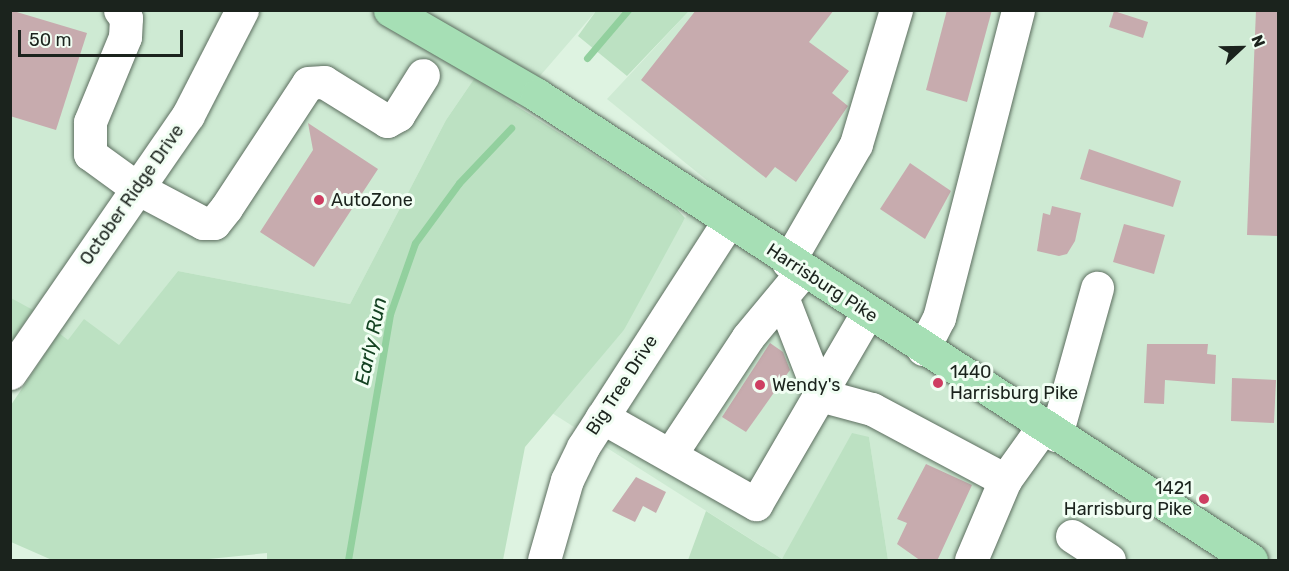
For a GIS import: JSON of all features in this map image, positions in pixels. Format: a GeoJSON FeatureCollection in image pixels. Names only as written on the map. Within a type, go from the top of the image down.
{"type":"FeatureCollection","features":[{"type":"Feature","properties":{"kind":"main road","name":"Harrisburg Pike"},"geometry":{"type":"LineString","coordinates":[[390,10],[445,40],[1251,561]]}},
{"type":"Feature","properties":{"kind":"street"},"geometry":{"type":"LineString","coordinates":[[120,10],[126,18],[125,36],[87,139],[90,154],[137,188],[203,223],[214,223],[308,83],[315,78],[324,82],[387,121],[398,115],[423,75],[419,65],[445,40]]}},
{"type":"Feature","properties":{"kind":"street","name":"October Ridge Drive"},"geometry":{"type":"LineString","coordinates":[[10,373],[188,115],[242,10]]}},
{"type":"Feature","properties":{"kind":"street"},"geometry":{"type":"LineString","coordinates":[[670,455],[748,337],[782,297],[856,144],[896,10]]}},
{"type":"Feature","properties":{"kind":"street"},"geometry":{"type":"LineString","coordinates":[[923,349],[942,307],[1018,10]]}},
{"type":"Feature","properties":{"kind":"street","name":"Big Tree Drive"},"geometry":{"type":"LineString","coordinates":[[544,561],[567,480],[602,417],[728,222]]}},
{"type":"Feature","properties":{"kind":"street"},"geometry":{"type":"LineString","coordinates":[[971,561],[1005,480],[1049,431],[1097,288]]}},
{"type":"Feature","properties":{"kind":"street"},"geometry":{"type":"LineString","coordinates":[[782,297],[820,395]]}},
{"type":"Feature","properties":{"kind":"street"},"geometry":{"type":"LineString","coordinates":[[602,417],[756,504],[867,313]]}},
{"type":"Feature","properties":{"kind":"street"},"geometry":{"type":"LineString","coordinates":[[820,395],[872,409],[1005,480]]}},
{"type":"Feature","properties":{"kind":"street"},"geometry":{"type":"LineString","coordinates":[[1072,536],[1108,561]]}},
{"type":"Feature","properties":{"kind":"shaded area"},"geometry":{"type":"Polygon","coordinates":[[[10,11],[596,11],[515,105],[474,79],[446,120],[350,304],[178,271],[119,346],[67,340],[11,298],[10,11]]]}},
{"type":"Feature","properties":{"kind":"shaded area"},"geometry":{"type":"Polygon","coordinates":[[[596,11],[689,11],[627,76],[578,36],[596,11]]]}},
{"type":"Feature","properties":{"kind":"shaded area"},"geometry":{"type":"Polygon","coordinates":[[[689,11],[1278,11],[1278,560],[888,560],[869,437],[782,559],[552,413],[624,330],[660,256],[709,182],[607,99],[689,11]]]}},
{"type":"Feature","properties":{"kind":"shaded area"},"geometry":{"type":"Polygon","coordinates":[[[474,79],[674,206],[685,218],[624,330],[525,447],[503,560],[267,560],[267,553],[199,560],[52,560],[11,542],[11,405],[59,333],[68,340],[84,319],[119,345],[178,271],[350,304],[446,120],[474,79]]]}},
{"type":"Feature","properties":{"kind":"shaded area"},"geometry":{"type":"Polygon","coordinates":[[[11,298],[33,310],[11,343],[11,298]]]}},
{"type":"Feature","properties":{"kind":"shaded area"},"geometry":{"type":"Polygon","coordinates":[[[852,433],[869,437],[888,560],[688,560],[706,511],[782,559],[852,433]]]}},
{"type":"Feature","properties":{"kind":"building"},"geometry":{"type":"Polygon","coordinates":[[[10,10],[87,33],[56,130],[10,116],[10,10]]]}},
{"type":"Feature","properties":{"kind":"building"},"geometry":{"type":"Polygon","coordinates":[[[696,10],[834,10],[809,42],[849,71],[832,93],[848,106],[796,182],[775,167],[766,178],[641,80],[696,10]]]}},
{"type":"Feature","properties":{"kind":"building"},"geometry":{"type":"Polygon","coordinates":[[[947,10],[992,10],[967,102],[926,90],[947,10]]]}},
{"type":"Feature","properties":{"kind":"building"},"geometry":{"type":"Polygon","coordinates":[[[1256,10],[1278,10],[1278,236],[1247,235],[1256,10]]]}},
{"type":"Feature","properties":{"kind":"building"},"geometry":{"type":"Polygon","coordinates":[[[1114,11],[1148,22],[1143,38],[1109,27],[1114,11]]]}},
{"type":"Feature","properties":{"kind":"building","name":"AutoZone"},"geometry":{"type":"Polygon","coordinates":[[[308,123],[378,169],[314,267],[260,232],[313,150],[308,123]]]}},
{"type":"Feature","properties":{"kind":"building"},"geometry":{"type":"Polygon","coordinates":[[[1089,149],[1181,181],[1173,207],[1080,179],[1089,149]]]}},
{"type":"Feature","properties":{"kind":"building"},"geometry":{"type":"Polygon","coordinates":[[[910,163],[951,191],[925,239],[880,209],[910,163]]]}},
{"type":"Feature","properties":{"kind":"building"},"geometry":{"type":"Polygon","coordinates":[[[1052,206],[1081,213],[1075,241],[1067,254],[1059,256],[1037,251],[1043,213],[1050,215],[1052,206]]]}},
{"type":"Feature","properties":{"kind":"building"},"geometry":{"type":"Polygon","coordinates":[[[1124,224],[1165,235],[1154,274],[1113,262],[1124,224]]]}},
{"type":"Feature","properties":{"kind":"building","name":"Wendy's"},"geometry":{"type":"Polygon","coordinates":[[[770,343],[783,352],[790,370],[746,432],[722,417],[770,343]]]}},
{"type":"Feature","properties":{"kind":"building"},"geometry":{"type":"Polygon","coordinates":[[[1147,344],[1208,344],[1207,354],[1216,355],[1215,384],[1165,380],[1164,404],[1144,403],[1147,344]]]}},
{"type":"Feature","properties":{"kind":"building"},"geometry":{"type":"Polygon","coordinates":[[[1232,378],[1276,380],[1274,423],[1231,421],[1232,378]]]}},
{"type":"Feature","properties":{"kind":"building"},"geometry":{"type":"Polygon","coordinates":[[[926,464],[972,485],[937,561],[921,561],[897,544],[907,523],[897,519],[926,464]]]}},
{"type":"Feature","properties":{"kind":"building"},"geometry":{"type":"Polygon","coordinates":[[[636,477],[666,492],[656,513],[643,506],[635,522],[612,511],[636,477]]]}},
{"type":"Feature","properties":{"kind":"waterway","name":"Early Run"},"geometry":{"type":"LineString","coordinates":[[587,58],[628,10]]}},
{"type":"Feature","properties":{"kind":"waterway","name":"Early Run"},"geometry":{"type":"LineString","coordinates":[[348,560],[390,314],[415,243],[459,183],[511,128]]}},
{"type":"Feature","properties":{"kind":"place","name":"AutoZone"},"geometry":{"type":"Point","coordinates":[319,200]}},
{"type":"Feature","properties":{"kind":"place","name":"1440 Harrisburg Pike"},"geometry":{"type":"Point","coordinates":[938,383]}},
{"type":"Feature","properties":{"kind":"place","name":"Wendy's"},"geometry":{"type":"Point","coordinates":[760,385]}},
{"type":"Feature","properties":{"kind":"place","name":"1421 Harrisburg Pike"},"geometry":{"type":"Point","coordinates":[1204,499]}}]}
